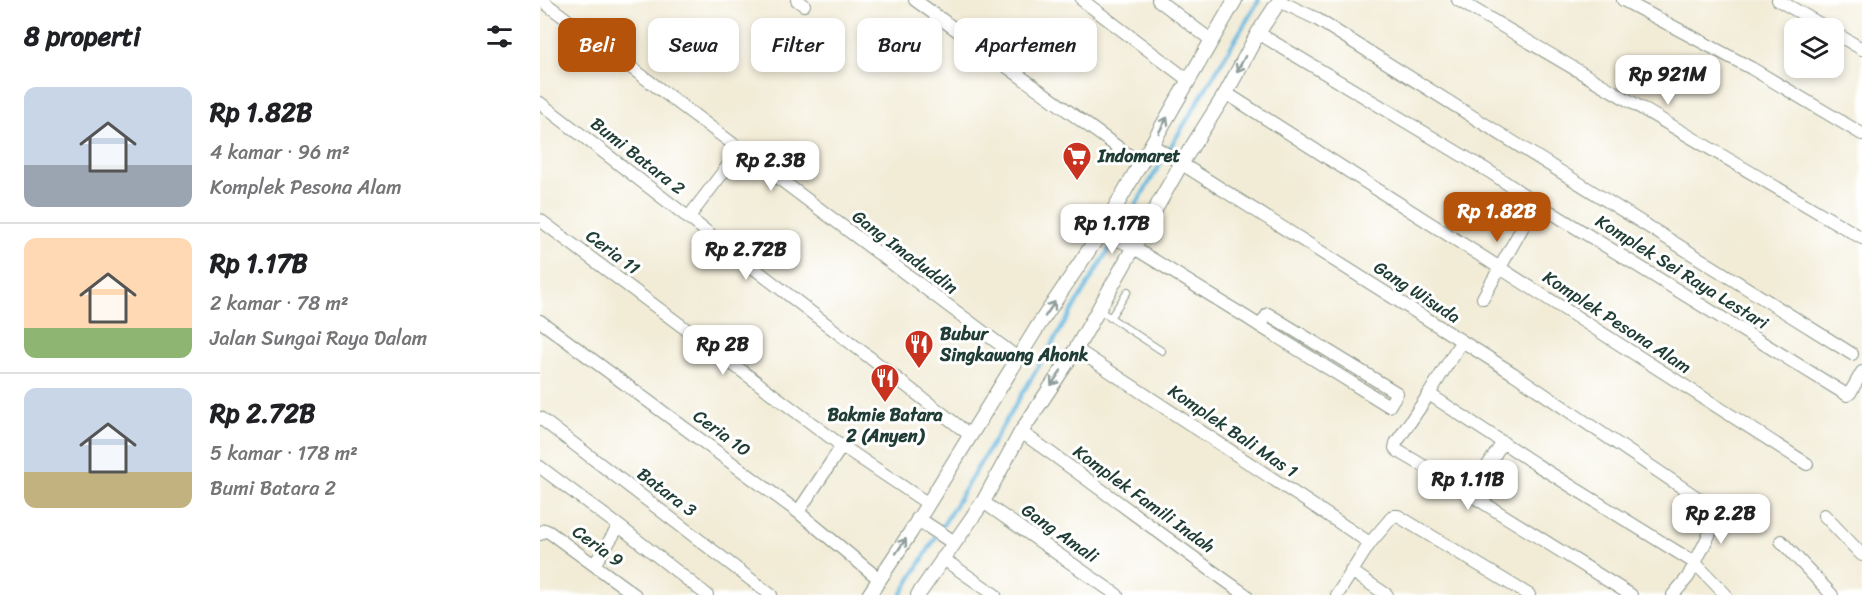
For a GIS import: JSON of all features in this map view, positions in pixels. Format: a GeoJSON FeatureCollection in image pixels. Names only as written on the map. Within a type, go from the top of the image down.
{"type":"FeatureCollection","features":[{"type":"Feature","properties":{"kind":"street","name":"Gang Imaduddin"},"geometry":{"type":"LineString","coordinates":[[542,0],[1018,358]]}},
{"type":"Feature","properties":{"kind":"street"},"geometry":{"type":"LineString","coordinates":[[915,0],[1141,164]]}},
{"type":"Feature","properties":{"kind":"street"},"geometry":{"type":"LineString","coordinates":[[1082,0],[1188,80]]}},
{"type":"Feature","properties":{"kind":"street"},"geometry":{"type":"LineString","coordinates":[[1158,0],[1211,40]]}},
{"type":"Feature","properties":{"kind":"street"},"geometry":{"type":"LineString","coordinates":[[869,595],[923,522],[927,503],[1018,358],[1105,234],[1141,164],[1235,0]]}},
{"type":"Feature","properties":{"kind":"street"},"geometry":{"type":"LineString","coordinates":[[918,595],[942,558],[950,540],[983,502],[1021,432],[1076,349],[1103,313],[1132,248],[1180,164],[1226,93],[1258,33],[1280,0],[1315,18],[1852,354]]}},
{"type":"Feature","properties":{"kind":"street"},"geometry":{"type":"LineString","coordinates":[[1458,0],[1862,237]]}},
{"type":"Feature","properties":{"kind":"street"},"geometry":{"type":"LineString","coordinates":[[1623,0],[1751,68],[1862,134]]}},
{"type":"Feature","properties":{"kind":"street"},"geometry":{"type":"LineString","coordinates":[[1778,0],[1810,18]]}},
{"type":"Feature","properties":{"kind":"street","name":"Komplek Sei Raya Lestari"},"geometry":{"type":"LineString","coordinates":[[1258,33],[1490,172],[1536,203],[1847,395],[1862,372]]}},
{"type":"Feature","properties":{"kind":"street"},"geometry":{"type":"LineString","coordinates":[[1844,38],[1862,49]]}},
{"type":"Feature","properties":{"kind":"street","name":"Komplek Pesona Alam"},"geometry":{"type":"LineString","coordinates":[[1226,93],[1807,464]]}},
{"type":"Feature","properties":{"kind":"street","name":"Bumi Batara 2"},"geometry":{"type":"LineString","coordinates":[[540,103],[970,435]]}},
{"type":"Feature","properties":{"kind":"street","name":"Gang Wisuda"},"geometry":{"type":"LineString","coordinates":[[1153,146],[1461,342],[1395,448],[1469,494]]}},
{"type":"Feature","properties":{"kind":"street"},"geometry":{"type":"LineString","coordinates":[[688,218],[741,150]]}},
{"type":"Feature","properties":{"kind":"street"},"geometry":{"type":"LineString","coordinates":[[1483,298],[1536,203]]}},
{"type":"Feature","properties":{"kind":"street","name":"Ceria 11"},"geometry":{"type":"LineString","coordinates":[[540,220],[843,446],[927,503]]}},
{"type":"Feature","properties":{"kind":"street"},"geometry":{"type":"LineString","coordinates":[[1105,234],[1132,248],[1389,406],[1397,393],[1268,314],[1260,326]]}},
{"type":"Feature","properties":{"kind":"street","name":"Ceria 10"},"geometry":{"type":"LineString","coordinates":[[540,321],[798,512],[879,579]]}},
{"type":"Feature","properties":{"kind":"street"},"geometry":{"type":"LineString","coordinates":[[1461,342],[1514,374],[1720,513],[1688,577],[1673,595]]}},
{"type":"Feature","properties":{"kind":"street","name":"Komplek Bali Mas 1"},"geometry":{"type":"LineString","coordinates":[[1076,349],[1370,543]]}},
{"type":"Feature","properties":{"kind":"street"},"geometry":{"type":"LineString","coordinates":[[1429,394],[1695,563],[1726,595]]}},
{"type":"Feature","properties":{"kind":"street","name":"Batara 3"},"geometry":{"type":"LineString","coordinates":[[540,418],[771,595]]}},
{"type":"Feature","properties":{"kind":"street","name":"Komplek Famili Indah"},"geometry":{"type":"LineString","coordinates":[[1021,432],[1246,595]]}},
{"type":"Feature","properties":{"kind":"street"},"geometry":{"type":"LineString","coordinates":[[1503,442],[1469,494],[1631,595]]}},
{"type":"Feature","properties":{"kind":"street"},"geometry":{"type":"LineString","coordinates":[[798,512],[843,446]]}},
{"type":"Feature","properties":{"kind":"street"},"geometry":{"type":"LineString","coordinates":[[540,467],[707,595]]}},
{"type":"Feature","properties":{"kind":"street","name":"Gang Amali"},"geometry":{"type":"LineString","coordinates":[[983,502],[1117,595]]}},
{"type":"Feature","properties":{"kind":"street"},"geometry":{"type":"LineString","coordinates":[[1824,515],[1862,555]]}},
{"type":"Feature","properties":{"kind":"street"},"geometry":{"type":"LineString","coordinates":[[1337,595],[1370,543],[1393,516],[1529,595]]}},
{"type":"Feature","properties":{"kind":"street"},"geometry":{"type":"LineString","coordinates":[[923,522],[950,540]]}},
{"type":"Feature","properties":{"kind":"street"},"geometry":{"type":"LineString","coordinates":[[594,565],[619,526]]}},
{"type":"Feature","properties":{"kind":"street","name":"Ceria 9"},"geometry":{"type":"LineString","coordinates":[[540,534],[545,530],[549,532],[635,595]]}},
{"type":"Feature","properties":{"kind":"street"},"geometry":{"type":"LineString","coordinates":[[1781,541],[1832,595]]}},
{"type":"Feature","properties":{"kind":"street"},"geometry":{"type":"LineString","coordinates":[[942,558],[995,595]]}},
{"type":"Feature","properties":{"kind":"street"},"geometry":{"type":"LineString","coordinates":[[1351,571],[1387,595]]}},
{"type":"Feature","properties":{"kind":"lane"},"geometry":{"type":"LineString","coordinates":[[1103,313],[1119,284]]}},
{"type":"Feature","properties":{"kind":"lane"},"geometry":{"type":"LineString","coordinates":[[1103,313],[1128,291]]}},
{"type":"Feature","properties":{"kind":"lane"},"geometry":{"type":"LineString","coordinates":[[1103,313],[1162,351]]}},
{"type":"Feature","properties":{"kind":"waterway"},"geometry":{"type":"LineString","coordinates":[[901,595],[1259,0]]}},
{"type":"Feature","properties":{"kind":"place","name":"Indomaret"},"geometry":{"type":"Point","coordinates":[1077,182]}},
{"type":"Feature","properties":{"kind":"place","name":"Bubur Singkawang Ahonk"},"geometry":{"type":"Point","coordinates":[919,370]}},
{"type":"Feature","properties":{"kind":"place","name":"Bakmie Batara 2 (Anyen)"},"geometry":{"type":"Point","coordinates":[885,404]}}]}
